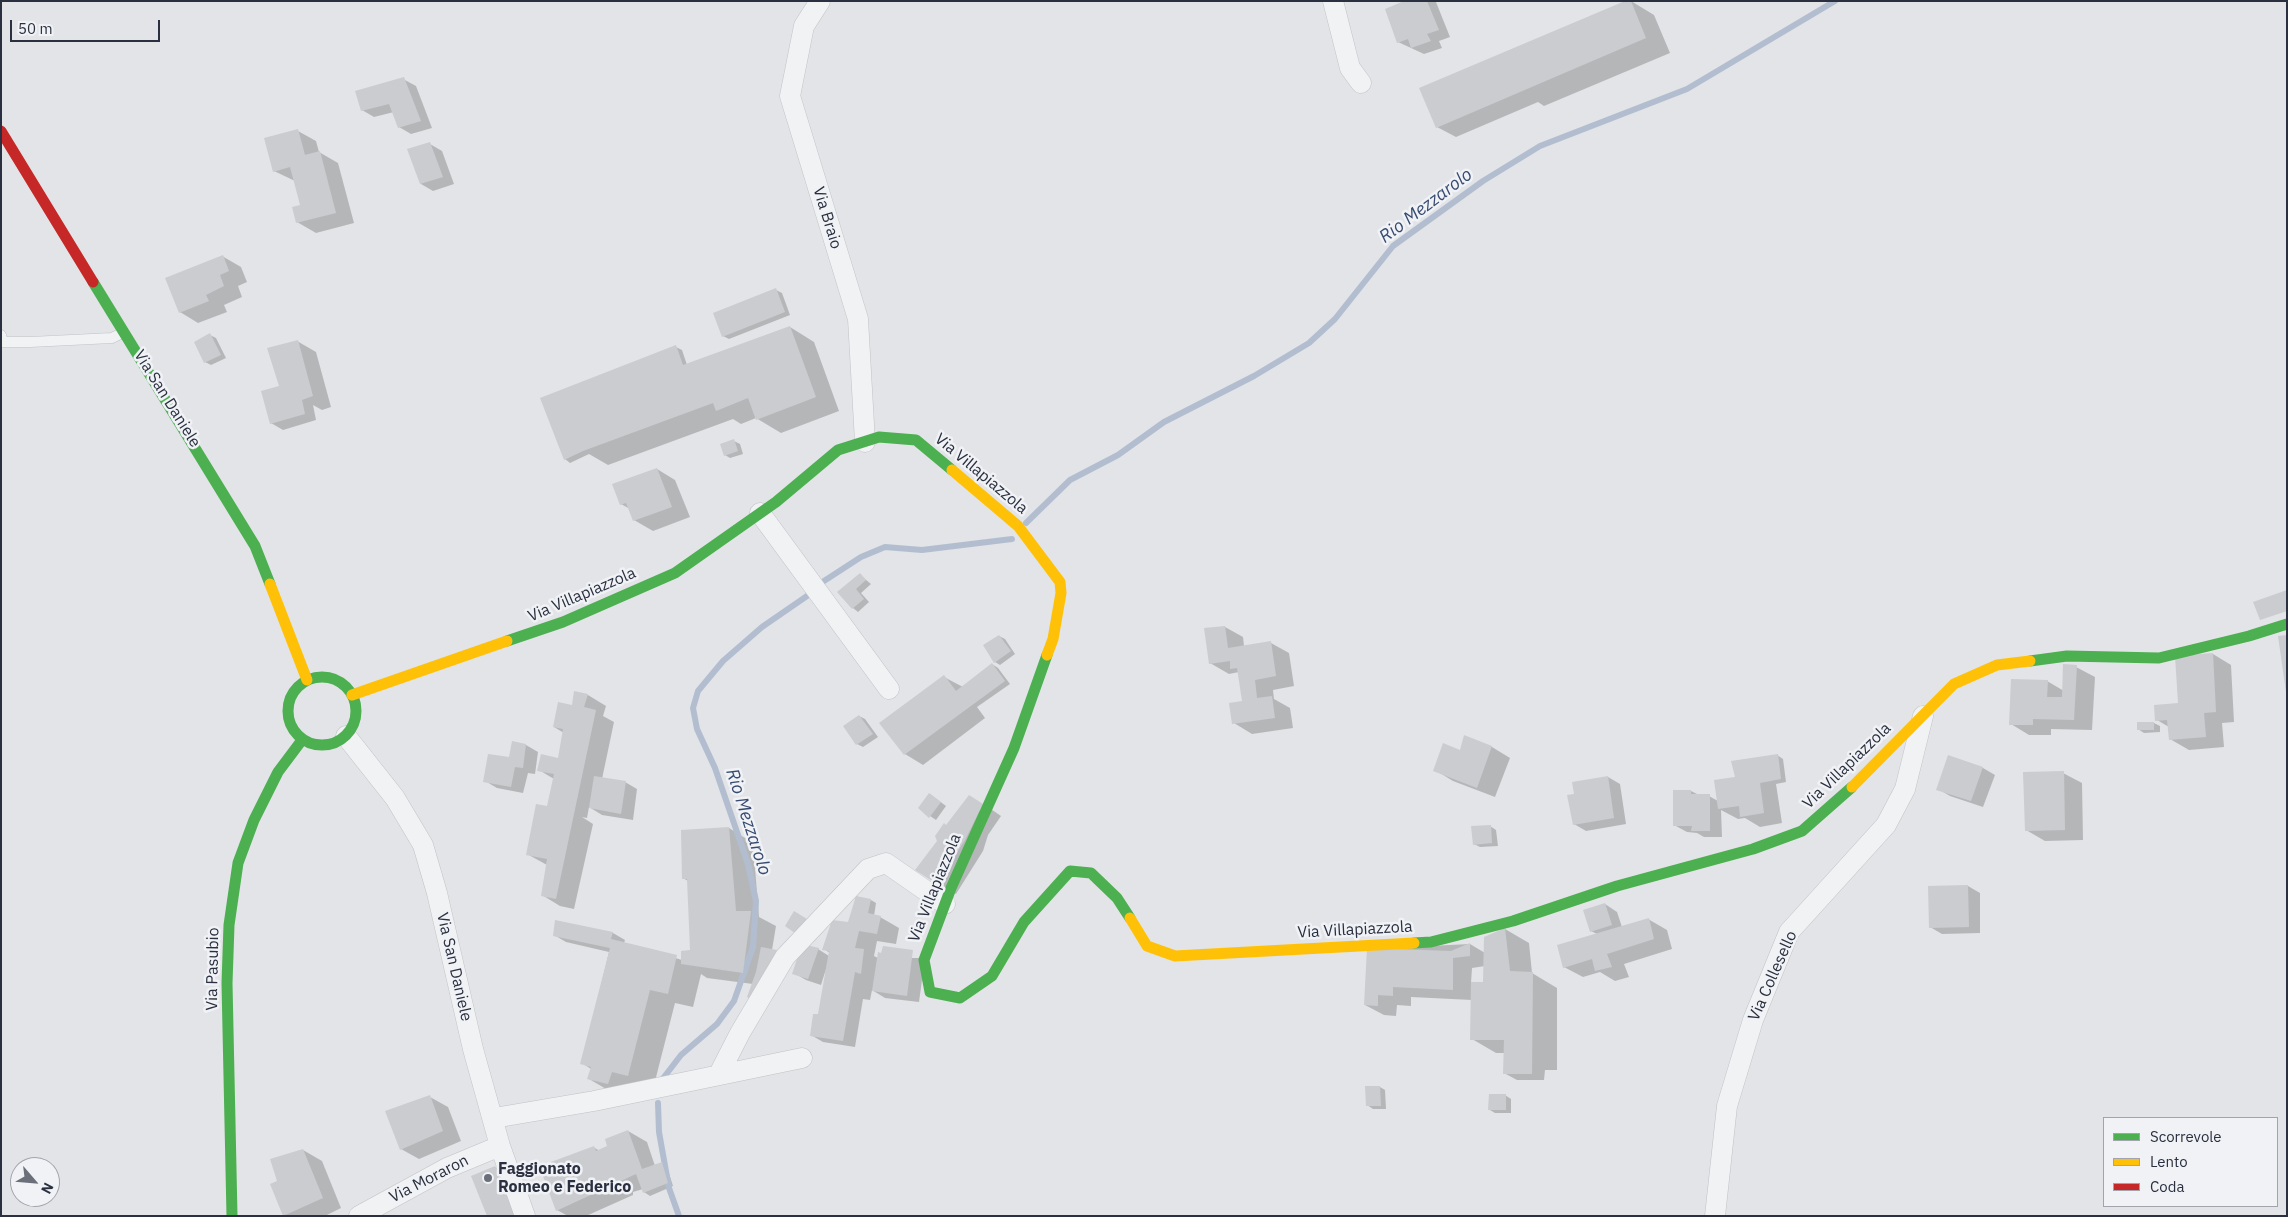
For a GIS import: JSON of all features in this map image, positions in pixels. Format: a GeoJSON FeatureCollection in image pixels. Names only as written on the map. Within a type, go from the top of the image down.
{"type":"FeatureCollection","features":[{"type":"Feature","properties":{"kind":"street","name":"Via Braio"},"geometry":{"type":"LineString","coordinates":[[820,1],[804,26],[790,96],[858,318],[865,442]]}},
{"type":"Feature","properties":{"kind":"street"},"geometry":{"type":"LineString","coordinates":[[1334,1],[1350,68],[1361,83]]}},
{"type":"Feature","properties":{"kind":"street","name":"Via San Daniele"},"geometry":{"type":"LineString","coordinates":[[1,131],[255,546],[302,663],[306,680]]}},
{"type":"Feature","properties":{"kind":"street","name":"Via Villapiazzola"},"geometry":{"type":"LineString","coordinates":[[352,695],[571,619],[675,573],[760,513],[838,450],[879,437],[916,440],[1018,526],[1060,582],[1061,593],[1053,639],[1014,748],[945,904],[924,960],[930,992],[960,998],[992,976],[1024,922],[1070,871],[1091,873],[1117,898],[1147,946],[1175,956],[1430,942],[1513,921],[1617,886],[1753,849],[1802,831],[1855,785],[1954,684],[1997,666],[2067,656],[2159,658],[2249,636],[2287,624]]}},
{"type":"Feature","properties":{"kind":"street"},"geometry":{"type":"LineString","coordinates":[[760,513],[889,690]]}},
{"type":"Feature","properties":{"kind":"street"},"geometry":{"type":"LineString","coordinates":[[327,677],[337,681],[352,695],[356,712],[351,729],[346,736],[336,742],[325,746],[313,745],[302,740],[292,730],[288,716],[288,702],[295,689],[306,680],[327,677]]}},
{"type":"Feature","properties":{"kind":"street","name":"Via Collesello"},"geometry":{"type":"LineString","coordinates":[[1715,1216],[1727,1106],[1753,1020],[1789,932],[1886,824],[1905,789],[1923,714]]}},
{"type":"Feature","properties":{"kind":"street","name":"Via San Daniele"},"geometry":{"type":"LineString","coordinates":[[346,736],[395,798],[423,845],[437,893],[473,1049],[494,1118],[500,1146],[525,1216]]}},
{"type":"Feature","properties":{"kind":"street","name":"Via Pasubio"},"geometry":{"type":"LineString","coordinates":[[232,1216],[228,983],[229,925],[238,863],[254,820],[278,772],[302,740]]}},
{"type":"Feature","properties":{"kind":"street"},"geometry":{"type":"LineString","coordinates":[[720,1074],[740,1033],[785,957],[868,868],[886,863],[945,904]]}},
{"type":"Feature","properties":{"kind":"street"},"geometry":{"type":"LineString","coordinates":[[494,1118],[594,1101],[802,1058]]}},
{"type":"Feature","properties":{"kind":"street","name":"Via Moraron"},"geometry":{"type":"LineString","coordinates":[[359,1216],[447,1168],[500,1146]]}},
{"type":"Feature","properties":{"kind":"lane"},"geometry":{"type":"LineString","coordinates":[[1,335],[3,342],[30,342],[112,338],[125,331]]}},
{"type":"Feature","properties":{"kind":"building"},"geometry":{"type":"Polygon","coordinates":[[[1404,1],[1427,1],[1439,30],[1427,34],[1431,41],[1411,48],[1408,39],[1397,43],[1385,9],[1404,1]]]}},
{"type":"Feature","properties":{"kind":"building"},"geometry":{"type":"Polygon","coordinates":[[[1625,1],[1631,1],[1646,38],[1436,128],[1419,88],[1625,1]]]}},
{"type":"Feature","properties":{"kind":"building"},"geometry":{"type":"Polygon","coordinates":[[[404,77],[421,121],[398,128],[389,104],[361,111],[355,91],[404,77]]]}},
{"type":"Feature","properties":{"kind":"building"},"geometry":{"type":"Polygon","coordinates":[[[298,129],[305,155],[320,151],[336,213],[296,223],[292,207],[300,205],[290,167],[273,172],[264,138],[298,129]]]}},
{"type":"Feature","properties":{"kind":"building"},"geometry":{"type":"Polygon","coordinates":[[[430,142],[443,177],[420,184],[407,149],[430,142]]]}},
{"type":"Feature","properties":{"kind":"building"},"geometry":{"type":"Polygon","coordinates":[[[223,255],[229,271],[220,275],[224,286],[206,295],[209,301],[179,313],[165,278],[223,255]]]}},
{"type":"Feature","properties":{"kind":"building"},"geometry":{"type":"Polygon","coordinates":[[[776,288],[785,312],[722,337],[713,313],[776,288]]]}},
{"type":"Feature","properties":{"kind":"building"},"geometry":{"type":"Polygon","coordinates":[[[790,326],[816,397],[756,420],[748,398],[716,411],[713,403],[583,451],[564,460],[540,398],[676,345],[683,365],[790,326]]]}},
{"type":"Feature","properties":{"kind":"building"},"geometry":{"type":"Polygon","coordinates":[[[210,333],[221,355],[204,363],[194,342],[210,333]]]}},
{"type":"Feature","properties":{"kind":"building"},"geometry":{"type":"Polygon","coordinates":[[[298,340],[313,396],[302,400],[305,414],[270,424],[261,391],[279,386],[267,348],[298,340]]]}},
{"type":"Feature","properties":{"kind":"building"},"geometry":{"type":"Polygon","coordinates":[[[734,439],[738,451],[724,456],[720,444],[734,439]]]}},
{"type":"Feature","properties":{"kind":"building"},"geometry":{"type":"Polygon","coordinates":[[[657,468],[672,507],[633,521],[626,503],[620,505],[612,484],[657,468]]]}},
{"type":"Feature","properties":{"kind":"building"},"geometry":{"type":"Polygon","coordinates":[[[860,573],[866,580],[856,589],[864,599],[852,609],[837,592],[860,573]]]}},
{"type":"Feature","properties":{"kind":"building"},"geometry":{"type":"Polygon","coordinates":[[[2287,590],[2287,611],[2260,620],[2253,602],[2287,590]]]}},
{"type":"Feature","properties":{"kind":"building"},"geometry":{"type":"Polygon","coordinates":[[[1225,626],[1228,648],[1271,641],[1276,676],[1255,680],[1257,698],[1272,696],[1275,718],[1232,724],[1229,703],[1242,701],[1237,668],[1230,669],[1230,661],[1209,664],[1204,628],[1225,626]]]}},
{"type":"Feature","properties":{"kind":"building"},"geometry":{"type":"Polygon","coordinates":[[[999,635],[1011,651],[994,663],[983,645],[999,635]]]}},
{"type":"Feature","properties":{"kind":"building"},"geometry":{"type":"Polygon","coordinates":[[[2287,635],[2287,692],[2286,692],[2278,636],[2287,635]]]}},
{"type":"Feature","properties":{"kind":"building"},"geometry":{"type":"Polygon","coordinates":[[[2213,653],[2216,712],[2204,713],[2206,737],[2169,740],[2167,720],[2155,721],[2154,705],[2178,703],[2175,656],[2213,653]]]}},
{"type":"Feature","properties":{"kind":"building"},"geometry":{"type":"Polygon","coordinates":[[[992,663],[1005,681],[904,755],[879,723],[944,675],[956,691],[992,663]]]}},
{"type":"Feature","properties":{"kind":"building"},"geometry":{"type":"Polygon","coordinates":[[[2063,664],[2077,665],[2074,720],[2033,719],[2033,725],[2009,725],[2011,679],[2048,680],[2047,697],[2062,697],[2063,664]]]}},
{"type":"Feature","properties":{"kind":"building"},"geometry":{"type":"Polygon","coordinates":[[[574,691],[588,694],[584,707],[596,710],[556,899],[541,896],[547,859],[526,855],[536,804],[547,806],[554,774],[537,771],[541,754],[558,758],[563,729],[553,727],[558,702],[572,705],[574,691]]]}},
{"type":"Feature","properties":{"kind":"building"},"geometry":{"type":"Polygon","coordinates":[[[859,715],[873,734],[856,745],[843,726],[859,715]]]}},
{"type":"Feature","properties":{"kind":"building"},"geometry":{"type":"Polygon","coordinates":[[[2137,722],[2154,722],[2154,730],[2137,730],[2137,722]]]}},
{"type":"Feature","properties":{"kind":"building"},"geometry":{"type":"Polygon","coordinates":[[[1464,735],[1492,746],[1477,788],[1433,771],[1443,743],[1460,750],[1464,735]]]}},
{"type":"Feature","properties":{"kind":"building"},"geometry":{"type":"Polygon","coordinates":[[[512,741],[526,744],[523,768],[515,767],[511,787],[483,782],[488,754],[509,757],[512,741]]]}},
{"type":"Feature","properties":{"kind":"building"},"geometry":{"type":"Polygon","coordinates":[[[1778,754],[1781,779],[1760,783],[1764,813],[1740,817],[1739,806],[1718,809],[1714,780],[1735,777],[1731,761],[1778,754]]]}},
{"type":"Feature","properties":{"kind":"building"},"geometry":{"type":"Polygon","coordinates":[[[1948,755],[1983,767],[1971,801],[1936,790],[1948,755]]]}},
{"type":"Feature","properties":{"kind":"building"},"geometry":{"type":"Polygon","coordinates":[[[2064,771],[2065,830],[2025,831],[2023,772],[2064,771]]]}},
{"type":"Feature","properties":{"kind":"building"},"geometry":{"type":"Polygon","coordinates":[[[594,776],[626,781],[621,814],[589,808],[594,776]]]}},
{"type":"Feature","properties":{"kind":"building"},"geometry":{"type":"Polygon","coordinates":[[[1608,776],[1614,818],[1573,825],[1567,795],[1574,794],[1572,782],[1608,776]]]}},
{"type":"Feature","properties":{"kind":"building"},"geometry":{"type":"Polygon","coordinates":[[[1673,790],[1691,790],[1691,794],[1710,794],[1710,831],[1691,831],[1692,826],[1673,826],[1673,790]]]}},
{"type":"Feature","properties":{"kind":"building"},"geometry":{"type":"Polygon","coordinates":[[[929,793],[941,802],[929,818],[918,808],[929,793]]]}},
{"type":"Feature","properties":{"kind":"building"},"geometry":{"type":"Polygon","coordinates":[[[969,795],[983,804],[965,840],[937,884],[915,870],[937,841],[935,836],[944,823],[946,825],[969,795]]]}},
{"type":"Feature","properties":{"kind":"building"},"geometry":{"type":"Polygon","coordinates":[[[1491,825],[1492,843],[1473,845],[1471,826],[1491,825]]]}},
{"type":"Feature","properties":{"kind":"building"},"geometry":{"type":"Polygon","coordinates":[[[729,827],[736,911],[751,911],[743,973],[681,964],[681,951],[690,950],[687,879],[682,879],[681,830],[729,827]]]}},
{"type":"Feature","properties":{"kind":"building"},"geometry":{"type":"Polygon","coordinates":[[[1968,885],[1969,927],[1929,928],[1928,886],[1968,885]]]}},
{"type":"Feature","properties":{"kind":"building"},"geometry":{"type":"Polygon","coordinates":[[[856,896],[871,899],[868,913],[881,916],[877,934],[859,931],[855,948],[864,949],[861,974],[855,972],[843,1041],[810,1036],[813,1014],[818,1014],[829,951],[822,950],[832,920],[848,922],[856,896]]]}},
{"type":"Feature","properties":{"kind":"building"},"geometry":{"type":"Polygon","coordinates":[[[1605,903],[1612,925],[1590,932],[1583,910],[1605,903]]]}},
{"type":"Feature","properties":{"kind":"building"},"geometry":{"type":"Polygon","coordinates":[[[794,911],[807,919],[796,934],[785,926],[794,911]]]}},
{"type":"Feature","properties":{"kind":"building"},"geometry":{"type":"Polygon","coordinates":[[[1649,918],[1654,939],[1607,954],[1612,967],[1595,971],[1592,959],[1563,968],[1557,945],[1649,918]]]}},
{"type":"Feature","properties":{"kind":"building"},"geometry":{"type":"Polygon","coordinates":[[[555,920],[613,932],[611,939],[677,955],[668,994],[650,990],[628,1076],[612,1072],[608,1084],[587,1079],[591,1067],[580,1064],[610,948],[553,936],[555,920]]]}},
{"type":"Feature","properties":{"kind":"building"},"geometry":{"type":"Polygon","coordinates":[[[1505,928],[1510,971],[1533,972],[1532,1074],[1503,1074],[1504,1040],[1470,1040],[1471,982],[1483,982],[1484,937],[1505,928]]]}},
{"type":"Feature","properties":{"kind":"building"},"geometry":{"type":"Polygon","coordinates":[[[1470,943],[1470,956],[1453,958],[1453,990],[1393,987],[1393,996],[1378,995],[1378,1006],[1364,1005],[1367,948],[1451,951],[1470,943]]]}},
{"type":"Feature","properties":{"kind":"building"},"geometry":{"type":"Polygon","coordinates":[[[802,944],[819,948],[808,979],[792,974],[802,944]]]}},
{"type":"Feature","properties":{"kind":"building"},"geometry":{"type":"Polygon","coordinates":[[[883,946],[913,950],[907,996],[872,991],[878,952],[881,953],[883,946]]]}},
{"type":"Feature","properties":{"kind":"building"},"geometry":{"type":"Polygon","coordinates":[[[761,947],[777,950],[771,975],[758,1003],[747,997],[756,972],[761,947]]]}},
{"type":"Feature","properties":{"kind":"building"},"geometry":{"type":"Polygon","coordinates":[[[1365,1086],[1380,1086],[1381,1106],[1366,1106],[1365,1086]]]}},
{"type":"Feature","properties":{"kind":"building"},"geometry":{"type":"Polygon","coordinates":[[[1489,1094],[1506,1094],[1506,1110],[1488,1110],[1489,1094]]]}},
{"type":"Feature","properties":{"kind":"building"},"geometry":{"type":"Polygon","coordinates":[[[430,1095],[443,1131],[400,1150],[385,1111],[430,1095]]]}},
{"type":"Feature","properties":{"kind":"building"},"geometry":{"type":"Polygon","coordinates":[[[628,1130],[642,1169],[662,1162],[668,1183],[643,1193],[636,1174],[556,1211],[543,1176],[551,1173],[551,1162],[594,1146],[596,1151],[607,1146],[605,1139],[628,1130]]]}},
{"type":"Feature","properties":{"kind":"building"},"geometry":{"type":"Polygon","coordinates":[[[303,1149],[323,1198],[283,1216],[270,1184],[277,1181],[270,1159],[303,1149]]]}},
{"type":"Feature","properties":{"kind":"building"},"geometry":{"type":"Polygon","coordinates":[[[495,1166],[516,1216],[487,1216],[471,1176],[495,1166]]]}},
{"type":"Feature","properties":{"kind":"waterway","name":"Rio Mezzarolo"},"geometry":{"type":"LineString","coordinates":[[1026,523],[1070,480],[1118,455],[1164,422],[1254,376],[1309,343],[1335,319],[1393,246],[1483,181],[1540,146],[1687,89],[1835,1]]}},
{"type":"Feature","properties":{"kind":"waterway","name":"Rio Mezzarolo"},"geometry":{"type":"LineString","coordinates":[[824,581],[861,557],[885,547],[922,550],[1012,539]]}},
{"type":"Feature","properties":{"kind":"waterway","name":"Rio Mezzarolo"},"geometry":{"type":"LineString","coordinates":[[661,1081],[681,1055],[717,1024],[734,1001],[753,947],[756,901],[748,864],[715,768],[697,729],[693,708],[698,691],[723,661],[762,627],[807,596]]}},
{"type":"Feature","properties":{"kind":"waterway","name":"Rio Mezzarolo"},"geometry":{"type":"LineString","coordinates":[[658,1103],[659,1132],[669,1188],[679,1216]]}},
{"type":"Feature","properties":{"kind":"traffic: fast"},"geometry":{"type":"LineString","coordinates":[[93,282],[255,546],[270,584]]}},
{"type":"Feature","properties":{"kind":"traffic: fast"},"geometry":{"type":"LineString","coordinates":[[507,641],[563,622],[675,573],[776,502],[838,450],[879,437],[916,440],[952,470]]}},
{"type":"Feature","properties":{"kind":"traffic: fast"},"geometry":{"type":"LineString","coordinates":[[2030,661],[2067,656],[2159,658],[2249,636],[2287,624]]}},
{"type":"Feature","properties":{"kind":"traffic: fast"},"geometry":{"type":"LineString","coordinates":[[1047,655],[1014,748],[951,888],[924,960],[930,992],[960,998],[992,976],[1024,922],[1070,871],[1091,873],[1117,898],[1130,918]]}},
{"type":"Feature","properties":{"kind":"traffic: fast"},"geometry":{"type":"LineString","coordinates":[[322,677],[335,680],[346,687],[353,698],[356,711],[353,724],[346,735],[335,742],[322,745],[309,742],[298,735],[291,724],[288,711],[291,698],[298,687],[309,680],[322,677]]}},
{"type":"Feature","properties":{"kind":"traffic: fast"},"geometry":{"type":"LineString","coordinates":[[232,1216],[227,983],[229,925],[238,863],[254,820],[278,772],[302,740]]}},
{"type":"Feature","properties":{"kind":"traffic: fast"},"geometry":{"type":"LineString","coordinates":[[1414,943],[1431,942],[1513,921],[1617,886],[1753,849],[1802,831],[1852,787]]}},
{"type":"Feature","properties":{"kind":"traffic: slow"},"geometry":{"type":"LineString","coordinates":[[952,470],[1018,526],[1060,582],[1061,593],[1053,639],[1047,655]]}},
{"type":"Feature","properties":{"kind":"traffic: slow"},"geometry":{"type":"LineString","coordinates":[[270,584],[307,680]]}},
{"type":"Feature","properties":{"kind":"traffic: slow"},"geometry":{"type":"LineString","coordinates":[[352,695],[507,641]]}},
{"type":"Feature","properties":{"kind":"traffic: slow"},"geometry":{"type":"LineString","coordinates":[[1852,787],[1954,684],[1997,665],[2030,661]]}},
{"type":"Feature","properties":{"kind":"traffic: slow"},"geometry":{"type":"LineString","coordinates":[[1130,918],[1147,946],[1175,956],[1414,943]]}},
{"type":"Feature","properties":{"kind":"traffic: jam"},"geometry":{"type":"LineString","coordinates":[[1,131],[93,282]]}},
{"type":"Feature","properties":{"kind":"place","name":"Faggionato Romeo e Federico"},"geometry":{"type":"Point","coordinates":[488,1178]}}]}
